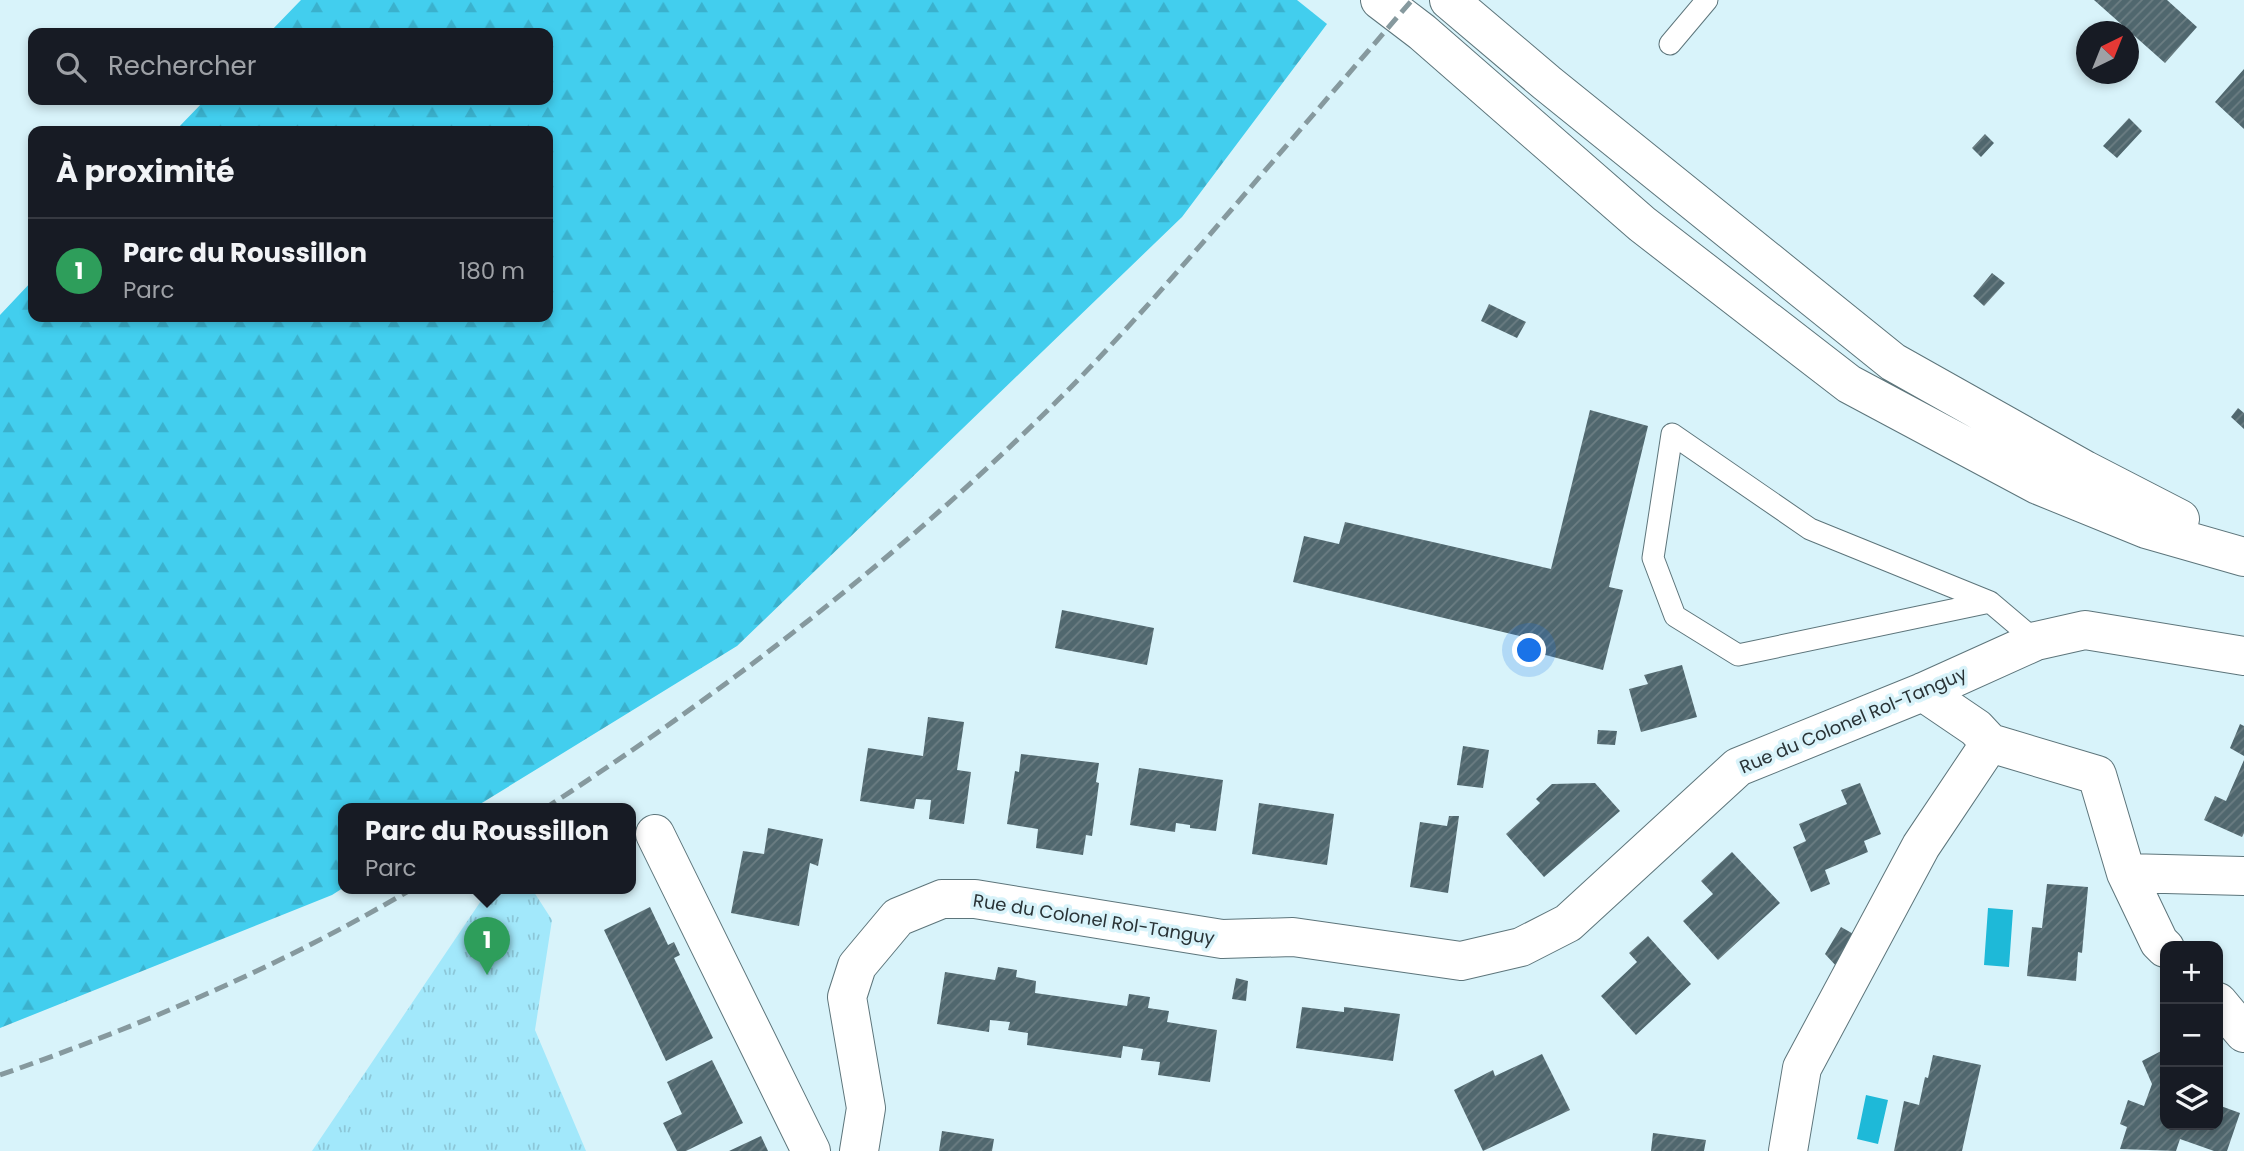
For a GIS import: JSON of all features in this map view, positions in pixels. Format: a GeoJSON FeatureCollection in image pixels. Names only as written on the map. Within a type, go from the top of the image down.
{"type":"FeatureCollection","features":[{"type":"Feature","properties":{"kind":"street"},"geometry":{"type":"LineString","coordinates":[[1380,0],[1422,32],[1642,223],[1849,384],[2038,485],[2146,529],[2244,554]]}},
{"type":"Feature","properties":{"kind":"street"},"geometry":{"type":"LineString","coordinates":[[1449,0],[1547,83],[1893,362],[2085,470],[2244,554]]}},
{"type":"Feature","properties":{"kind":"street","name":"Rue du Colonel Rol-Tanguy"},"geometry":{"type":"LineString","coordinates":[[859,1151],[866,1108],[848,997],[857,966],[898,917],[942,899],[975,899],[1222,939],[1293,937],[1461,961],[1521,947],[1568,923],[1738,767],[1923,692],[2036,641],[2085,630],[2244,656]]}},
{"type":"Feature","properties":{"kind":"street"},"geometry":{"type":"LineString","coordinates":[[1923,692],[1976,728],[1990,743],[2097,775],[2126,873],[2160,943]]}},
{"type":"Feature","properties":{"kind":"street"},"geometry":{"type":"LineString","coordinates":[[1788,1151],[1802,1068],[1921,846],[1990,743]]}},
{"type":"Feature","properties":{"kind":"street"},"geometry":{"type":"LineString","coordinates":[[655,834],[811,1151]]}},
{"type":"Feature","properties":{"kind":"street"},"geometry":{"type":"LineString","coordinates":[[2126,873],[2244,876]]}},
{"type":"Feature","properties":{"kind":"street"},"geometry":{"type":"LineString","coordinates":[[2220,1004],[2244,1033]]}},
{"type":"Feature","properties":{"kind":"lane"},"geometry":{"type":"LineString","coordinates":[[1670,44],[1707,0]]}},
{"type":"Feature","properties":{"kind":"lane"},"geometry":{"type":"LineString","coordinates":[[1990,602],[1738,655],[1675,616],[1653,558],[1672,434],[1810,529],[1990,602],[2036,641]]}},
{"type":"Feature","properties":{"kind":"green space"},"geometry":{"type":"Polygon","coordinates":[[[301,0],[1297,0],[1327,24],[1182,217],[737,646],[482,803],[338,803],[338,891],[0,1028],[0,315],[28,285],[28,322],[553,322],[553,126],[180,126],[200,105],[553,105],[553,28],[274,28],[301,0]]]}},
{"type":"Feature","properties":{"kind":"green space"},"geometry":{"type":"Polygon","coordinates":[[[486,894],[535,894],[552,920],[535,1030],[586,1151],[312,1151],[486,894]]]}},
{"type":"Feature","properties":{"kind":"shaded area"},"geometry":{"type":"Polygon","coordinates":[[[1988,908],[2013,910],[2009,967],[1984,965],[1988,908]]]}},
{"type":"Feature","properties":{"kind":"shaded area"},"geometry":{"type":"Polygon","coordinates":[[[1866,1095],[1888,1100],[1878,1144],[1857,1139],[1866,1095]]]}},
{"type":"Feature","properties":{"kind":"building"},"geometry":{"type":"Polygon","coordinates":[[[2094,0],[2167,0],[2197,27],[2165,63],[2139,40],[2139,21],[2118,21],[2094,0]]]}},
{"type":"Feature","properties":{"kind":"building"},"geometry":{"type":"Polygon","coordinates":[[[2244,69],[2244,129],[2215,102],[2244,69]]]}},
{"type":"Feature","properties":{"kind":"building"},"geometry":{"type":"Polygon","coordinates":[[[2129,118],[2142,131],[2117,158],[2103,146],[2129,118]]]}},
{"type":"Feature","properties":{"kind":"building"},"geometry":{"type":"Polygon","coordinates":[[[1985,134],[1994,143],[1981,157],[1972,148],[1985,134]]]}},
{"type":"Feature","properties":{"kind":"building"},"geometry":{"type":"Polygon","coordinates":[[[1992,273],[2005,283],[1984,306],[1973,296],[1992,273]]]}},
{"type":"Feature","properties":{"kind":"building"},"geometry":{"type":"Polygon","coordinates":[[[1489,304],[1526,322],[1517,338],[1481,321],[1489,304]]]}},
{"type":"Feature","properties":{"kind":"building"},"geometry":{"type":"Polygon","coordinates":[[[2238,408],[2244,413],[2244,429],[2231,417],[2238,408]]]}},
{"type":"Feature","properties":{"kind":"building"},"geometry":{"type":"Polygon","coordinates":[[[1590,410],[1648,426],[1609,587],[1623,590],[1603,670],[1534,652],[1537,640],[1293,582],[1304,536],[1339,544],[1345,522],[1551,569],[1590,410]]]}},
{"type":"Feature","properties":{"kind":"building"},"geometry":{"type":"Polygon","coordinates":[[[1062,610],[1154,628],[1147,665],[1055,648],[1062,610]]]}},
{"type":"Feature","properties":{"kind":"building"},"geometry":{"type":"Polygon","coordinates":[[[1682,665],[1697,717],[1641,732],[1629,689],[1648,684],[1644,675],[1682,665]]]}},
{"type":"Feature","properties":{"kind":"building"},"geometry":{"type":"Polygon","coordinates":[[[928,717],[964,722],[957,770],[971,772],[964,824],[929,819],[931,800],[916,799],[914,809],[860,801],[868,748],[923,756],[928,717]]]}},
{"type":"Feature","properties":{"kind":"building"},"geometry":{"type":"Polygon","coordinates":[[[2240,724],[2244,726],[2244,756],[2230,748],[2240,724]]]}},
{"type":"Feature","properties":{"kind":"building"},"geometry":{"type":"Polygon","coordinates":[[[1598,730],[1617,731],[1615,745],[1597,744],[1598,730]]]}},
{"type":"Feature","properties":{"kind":"building"},"geometry":{"type":"Polygon","coordinates":[[[1463,746],[1489,750],[1483,788],[1457,785],[1463,746]]]}},
{"type":"Feature","properties":{"kind":"building"},"geometry":{"type":"Polygon","coordinates":[[[1021,754],[1099,763],[1092,836],[1086,835],[1083,855],[1036,848],[1038,829],[1007,824],[1015,771],[1019,772],[1021,754]]]}},
{"type":"Feature","properties":{"kind":"building"},"geometry":{"type":"Polygon","coordinates":[[[2244,760],[2242,837],[2204,820],[2215,796],[2226,801],[2244,760]]]}},
{"type":"Feature","properties":{"kind":"building"},"geometry":{"type":"Polygon","coordinates":[[[1139,768],[1223,780],[1216,831],[1190,828],[1190,825],[1176,823],[1175,832],[1130,825],[1139,768]]]}},
{"type":"Feature","properties":{"kind":"building"},"geometry":{"type":"Polygon","coordinates":[[[1595,783],[1620,811],[1544,877],[1506,834],[1540,803],[1536,799],[1552,784],[1595,783]]]}},
{"type":"Feature","properties":{"kind":"building"},"geometry":{"type":"Polygon","coordinates":[[[1860,783],[1881,834],[1864,841],[1868,852],[1825,870],[1830,884],[1811,892],[1793,847],[1806,841],[1799,824],[1847,804],[1841,790],[1860,783]]]}},
{"type":"Feature","properties":{"kind":"building"},"geometry":{"type":"Polygon","coordinates":[[[1259,803],[1334,814],[1327,865],[1252,854],[1259,803]]]}},
{"type":"Feature","properties":{"kind":"building"},"geometry":{"type":"Polygon","coordinates":[[[1449,816],[1459,816],[1448,893],[1410,887],[1420,822],[1447,826],[1449,816]]]}},
{"type":"Feature","properties":{"kind":"building"},"geometry":{"type":"Polygon","coordinates":[[[768,828],[823,839],[818,866],[810,863],[799,926],[731,913],[743,851],[764,854],[768,828]]]}},
{"type":"Feature","properties":{"kind":"building"},"geometry":{"type":"Polygon","coordinates":[[[1732,852],[1780,903],[1718,960],[1683,921],[1713,894],[1701,881],[1732,852]]]}},
{"type":"Feature","properties":{"kind":"building"},"geometry":{"type":"Polygon","coordinates":[[[2047,884],[2088,887],[2082,953],[2078,952],[2076,981],[2027,976],[2032,927],[2042,928],[2047,884]]]}},
{"type":"Feature","properties":{"kind":"building"},"geometry":{"type":"Polygon","coordinates":[[[650,907],[668,945],[674,942],[680,955],[674,958],[713,1038],[666,1061],[604,930],[650,907]]]}},
{"type":"Feature","properties":{"kind":"building"},"geometry":{"type":"Polygon","coordinates":[[[1841,927],[1857,936],[1838,968],[1825,954],[1841,927]]]}},
{"type":"Feature","properties":{"kind":"building"},"geometry":{"type":"Polygon","coordinates":[[[1648,936],[1691,984],[1636,1035],[1601,996],[1637,962],[1629,953],[1648,936]]]}},
{"type":"Feature","properties":{"kind":"building"},"geometry":{"type":"Polygon","coordinates":[[[998,967],[1017,970],[1016,977],[1036,981],[1035,993],[1127,1006],[1129,994],[1150,997],[1148,1008],[1169,1011],[1167,1022],[1217,1030],[1210,1082],[1158,1075],[1160,1062],[1141,1060],[1143,1049],[1123,1046],[1121,1058],[1027,1045],[1028,1033],[1008,1030],[1010,1022],[990,1020],[989,1032],[937,1024],[945,972],[995,980],[998,967]]]}},
{"type":"Feature","properties":{"kind":"building"},"geometry":{"type":"Polygon","coordinates":[[[1236,978],[1248,981],[1246,1001],[1232,999],[1236,978]]]}},
{"type":"Feature","properties":{"kind":"building"},"geometry":{"type":"Polygon","coordinates":[[[1302,1007],[1344,1012],[1344,1007],[1400,1014],[1393,1061],[1296,1048],[1302,1007]]]}},
{"type":"Feature","properties":{"kind":"building"},"geometry":{"type":"Polygon","coordinates":[[[2160,1052],[2160,1130],[2223,1130],[2223,1107],[2240,1113],[2227,1151],[2214,1151],[2180,1139],[2176,1151],[2120,1149],[2127,1127],[2120,1124],[2128,1100],[2144,1106],[2152,1084],[2142,1061],[2160,1052]]]}},
{"type":"Feature","properties":{"kind":"building"},"geometry":{"type":"Polygon","coordinates":[[[1542,1054],[1570,1110],[1483,1151],[1454,1090],[1493,1070],[1495,1076],[1542,1054]]]}},
{"type":"Feature","properties":{"kind":"building"},"geometry":{"type":"Polygon","coordinates":[[[1933,1055],[1981,1065],[1962,1151],[1894,1151],[1904,1101],[1919,1105],[1933,1055]]]}},
{"type":"Feature","properties":{"kind":"building"},"geometry":{"type":"Polygon","coordinates":[[[712,1060],[743,1123],[686,1151],[677,1151],[663,1123],[682,1114],[667,1082],[712,1060]]]}},
{"type":"Feature","properties":{"kind":"building"},"geometry":{"type":"Polygon","coordinates":[[[942,1131],[994,1139],[992,1151],[939,1151],[942,1131]]]}},
{"type":"Feature","properties":{"kind":"building"},"geometry":{"type":"Polygon","coordinates":[[[1653,1133],[1706,1140],[1704,1151],[1651,1151],[1653,1133]]]}},
{"type":"Feature","properties":{"kind":"building"},"geometry":{"type":"Polygon","coordinates":[[[761,1136],[768,1151],[729,1151],[761,1136]]]}},
{"type":"Feature","properties":{"kind":"railway"},"geometry":{"type":"LineString","coordinates":[[553,803],[678,718],[808,621],[870,571],[992,464],[1074,384],[1143,310],[1412,0]]}},
{"type":"Feature","properties":{"kind":"railway"},"geometry":{"type":"LineString","coordinates":[[0,1075],[106,1036],[262,969],[403,894]]}},
{"type":"Feature","properties":{"kind":"place","name":"Parc du Roussillon"},"geometry":{"type":"Point","coordinates":[487,975]}}]}
